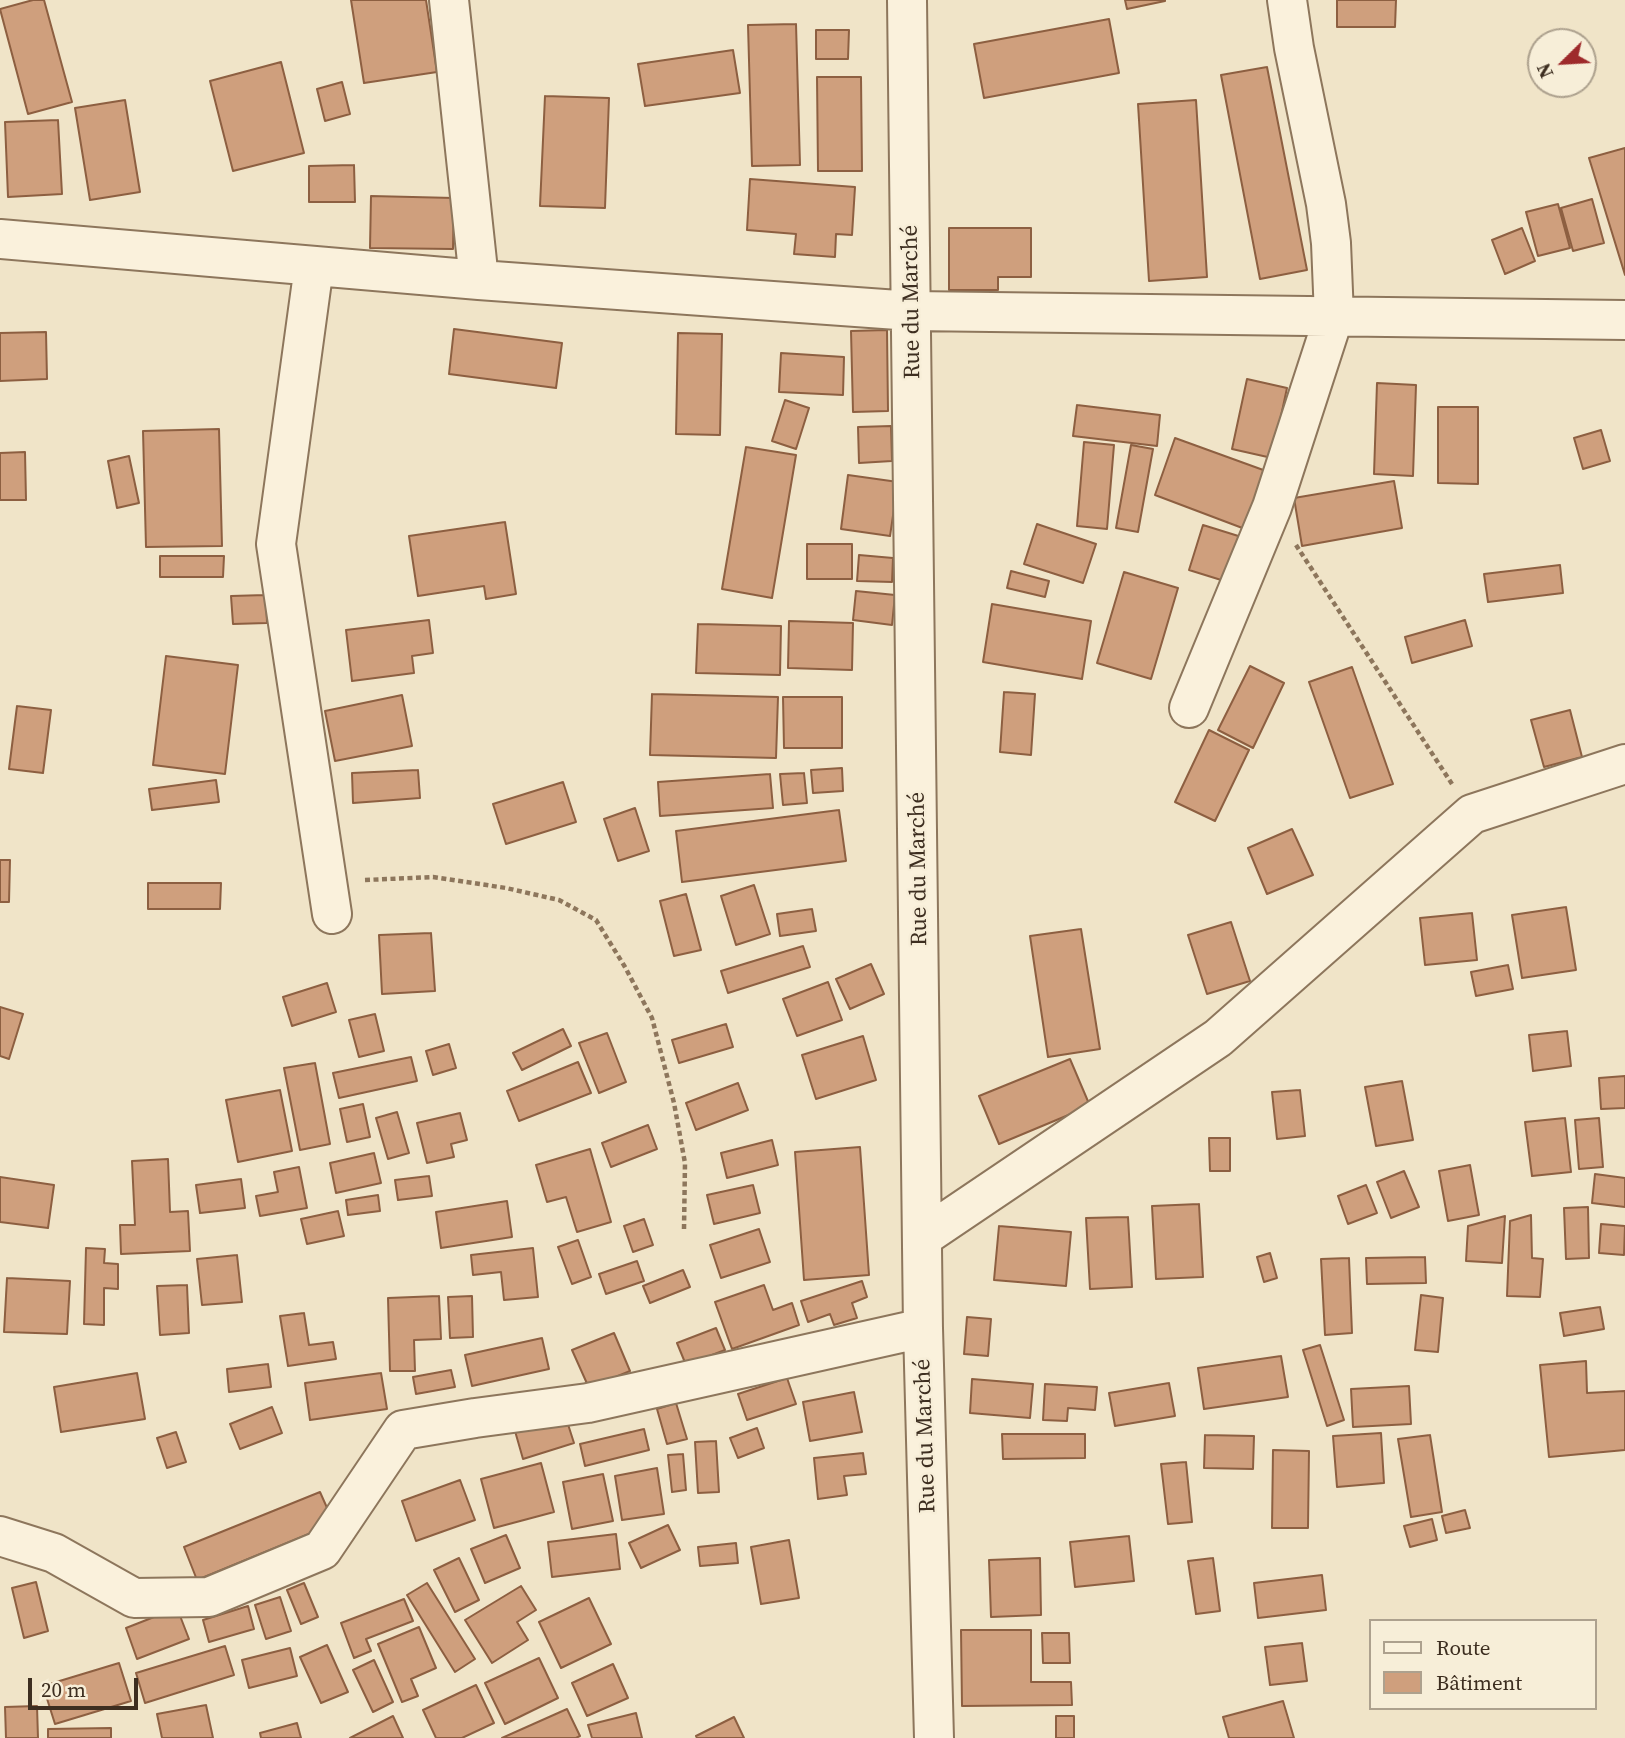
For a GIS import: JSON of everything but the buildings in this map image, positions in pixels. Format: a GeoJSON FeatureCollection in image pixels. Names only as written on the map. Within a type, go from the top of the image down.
{"type":"FeatureCollection","features":[{"type":"Feature","properties":{"kind":"street"},"geometry":{"type":"LineString","coordinates":[[449,0],[479,280]]}},
{"type":"Feature","properties":{"kind":"street","name":"Rue du Marché"},"geometry":{"type":"LineString","coordinates":[[907,0],[923,1328],[934,1738]]}},
{"type":"Feature","properties":{"kind":"street"},"geometry":{"type":"LineString","coordinates":[[1189,708],[1272,507],[1334,316],[1331,243],[1326,204],[1294,48],[1287,0]]}},
{"type":"Feature","properties":{"kind":"street"},"geometry":{"type":"LineString","coordinates":[[0,239],[479,280],[912,311],[1625,320]]}},
{"type":"Feature","properties":{"kind":"street"},"geometry":{"type":"LineString","coordinates":[[314,266],[276,544],[330,898]]}},
{"type":"Feature","properties":{"kind":"street"},"geometry":{"type":"LineString","coordinates":[[923,1237],[1217,1038],[1472,814],[1625,764]]}},
{"type":"Feature","properties":{"kind":"street"},"geometry":{"type":"LineString","coordinates":[[0,1536],[54,1553],[134,1598],[209,1597],[322,1550],[403,1430],[588,1403],[923,1328]]}},
{"type":"Feature","properties":{"kind":"path"},"geometry":{"type":"LineString","coordinates":[[1272,507],[1472,814]]}},
{"type":"Feature","properties":{"kind":"path"},"geometry":{"type":"LineString","coordinates":[[330,898],[433,877],[506,888],[559,900],[596,920],[652,1018],[674,1103],[685,1163],[684,1230]]}}]}
